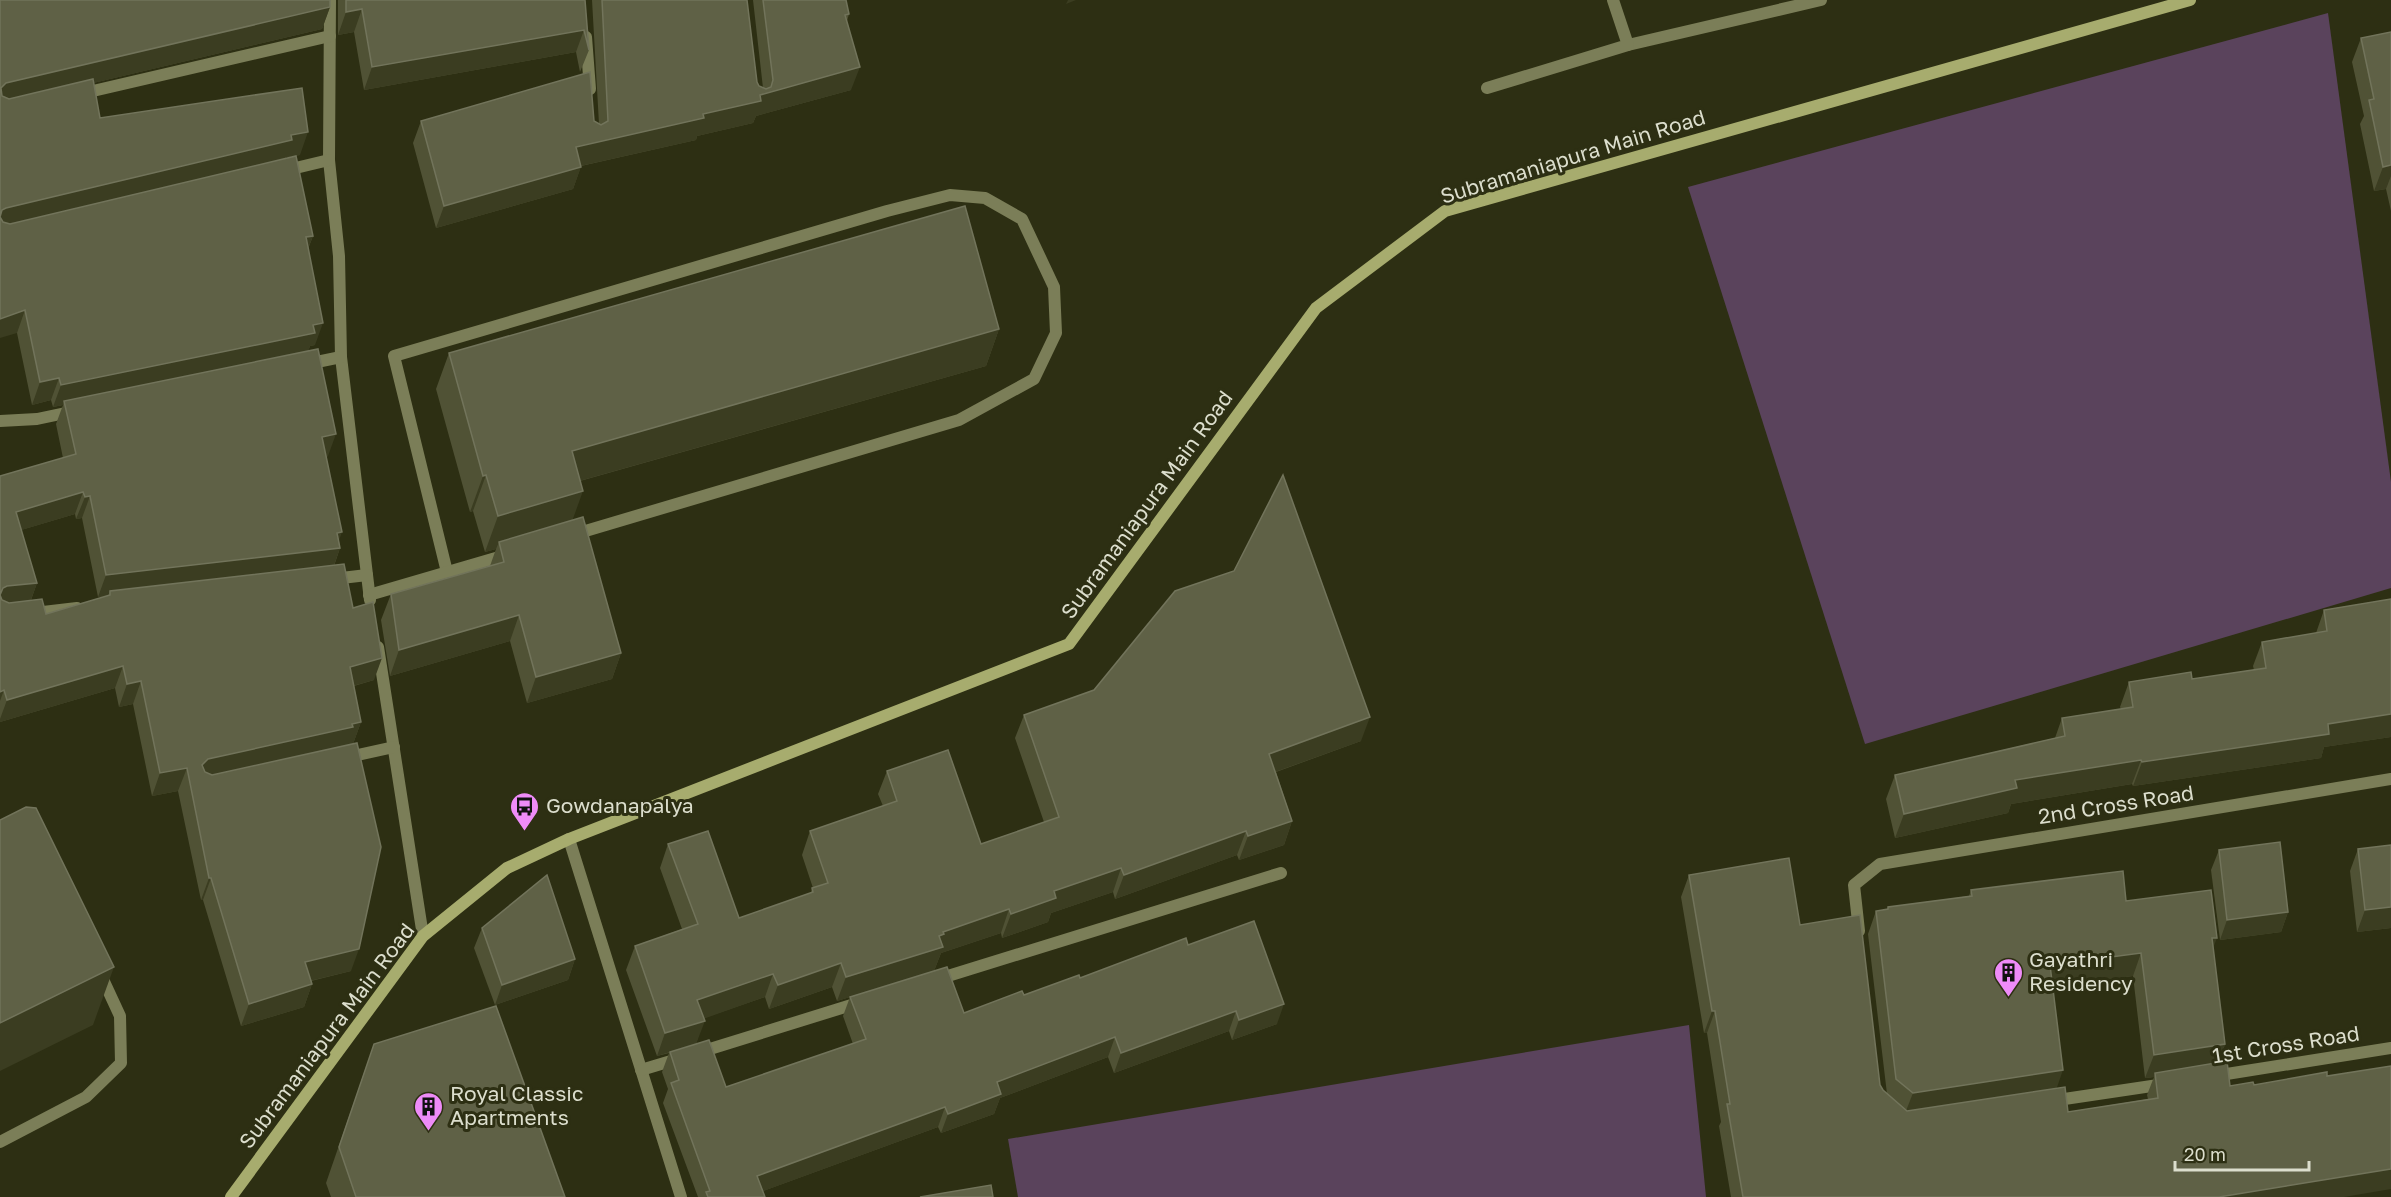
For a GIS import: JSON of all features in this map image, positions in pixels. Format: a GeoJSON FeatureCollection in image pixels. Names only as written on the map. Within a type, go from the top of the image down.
{"type":"FeatureCollection","features":[{"type":"Feature","properties":{"kind":"main road","name":"Subramaniapura Main Road"},"geometry":{"type":"LineString","coordinates":[[231,1197],[423,936],[507,868],[569,839],[1069,644],[1316,308],[1445,211],[2170,3],[2190,0]]}},
{"type":"Feature","properties":{"kind":"street"},"geometry":{"type":"LineString","coordinates":[[330,0],[329,160],[339,256],[341,357],[369,595],[423,936]]}},
{"type":"Feature","properties":{"kind":"street"},"geometry":{"type":"LineString","coordinates":[[1613,0],[1628,45]]}},
{"type":"Feature","properties":{"kind":"street"},"geometry":{"type":"LineString","coordinates":[[1487,88],[1628,45],[1821,0]]}},
{"type":"Feature","properties":{"kind":"street"},"geometry":{"type":"LineString","coordinates":[[585,23],[591,104]]}},
{"type":"Feature","properties":{"kind":"street"},"geometry":{"type":"LineString","coordinates":[[68,97],[330,36]]}},
{"type":"Feature","properties":{"kind":"street"},"geometry":{"type":"LineString","coordinates":[[272,174],[329,160]]}},
{"type":"Feature","properties":{"kind":"street"},"geometry":{"type":"LineString","coordinates":[[447,572],[394,356],[875,214],[950,195],[985,198],[1022,219],[1054,287],[1056,333],[1034,379],[959,420],[561,538]]}},
{"type":"Feature","properties":{"kind":"street"},"geometry":{"type":"LineString","coordinates":[[294,366],[341,357]]}},
{"type":"Feature","properties":{"kind":"street"},"geometry":{"type":"LineString","coordinates":[[0,421],[37,419],[84,409]]}},
{"type":"Feature","properties":{"kind":"street"},"geometry":{"type":"LineString","coordinates":[[369,595],[515,552]]}},
{"type":"Feature","properties":{"kind":"street"},"geometry":{"type":"LineString","coordinates":[[320,580],[367,575]]}},
{"type":"Feature","properties":{"kind":"street"},"geometry":{"type":"LineString","coordinates":[[0,617],[95,606]]}},
{"type":"Feature","properties":{"kind":"street"},"geometry":{"type":"LineString","coordinates":[[337,759],[393,747]]}},
{"type":"Feature","properties":{"kind":"street","name":"2nd Cross Road"},"geometry":{"type":"LineString","coordinates":[[1860,941],[1854,885],[1880,864],[2391,779]]}},
{"type":"Feature","properties":{"kind":"street"},"geometry":{"type":"LineString","coordinates":[[569,839],[681,1197]]}},
{"type":"Feature","properties":{"kind":"street"},"geometry":{"type":"LineString","coordinates":[[927,982],[1281,873]]}},
{"type":"Feature","properties":{"kind":"street"},"geometry":{"type":"LineString","coordinates":[[0,1142],[86,1097],[121,1063],[120,1016],[96,964]]}},
{"type":"Feature","properties":{"kind":"street"},"geometry":{"type":"LineString","coordinates":[[641,1070],[870,1000]]}},
{"type":"Feature","properties":{"kind":"street","name":"1st Cross Road"},"geometry":{"type":"LineString","coordinates":[[2202,1078],[2391,1048]]}},
{"type":"Feature","properties":{"kind":"street"},"geometry":{"type":"LineString","coordinates":[[2042,1102],[2180,1081]]}},
{"type":"Feature","properties":{"kind":"shaded area"},"geometry":{"type":"Polygon","coordinates":[[[2328,13],[2391,482],[2391,588],[1865,744],[1688,187],[2328,13]]]}},
{"type":"Feature","properties":{"kind":"shaded area"},"geometry":{"type":"Polygon","coordinates":[[[1689,1025],[1706,1197],[1018,1197],[1008,1139],[1689,1025]]]}},
{"type":"Feature","properties":{"kind":"building"},"geometry":{"type":"Polygon","coordinates":[[[0,0],[330,0],[330,7],[6,83],[1,88],[2,96],[9,99],[93,79],[100,118],[302,88],[308,132],[291,135],[292,140],[6,208],[2,210],[0,217],[0,0]]]}},
{"type":"Feature","properties":{"kind":"building"},"geometry":{"type":"Polygon","coordinates":[[[346,0],[585,0],[589,50],[584,30],[372,67],[362,9],[346,12],[346,0]]]}},
{"type":"Feature","properties":{"kind":"building"},"geometry":{"type":"Polygon","coordinates":[[[602,0],[747,0],[757,82],[759,86],[766,89],[771,87],[773,80],[763,0],[846,0],[849,14],[845,15],[860,67],[760,95],[761,101],[703,114],[704,118],[576,147],[581,167],[444,206],[421,121],[590,72],[594,121],[601,125],[608,121],[602,0]]]}},
{"type":"Feature","properties":{"kind":"building"},"geometry":{"type":"Polygon","coordinates":[[[2391,32],[2391,165],[2383,167],[2369,100],[2374,99],[2361,38],[2391,32]]]}},
{"type":"Feature","properties":{"kind":"building"},"geometry":{"type":"Polygon","coordinates":[[[296,156],[313,236],[306,237],[323,323],[313,325],[315,333],[61,385],[59,378],[40,382],[25,310],[0,319],[0,217],[3,222],[10,224],[296,156]]]}},
{"type":"Feature","properties":{"kind":"building"},"geometry":{"type":"Polygon","coordinates":[[[965,206],[999,329],[572,451],[583,491],[498,516],[486,475],[483,476],[449,353],[965,206]]]}},
{"type":"Feature","properties":{"kind":"building"},"geometry":{"type":"Polygon","coordinates":[[[318,349],[336,434],[322,437],[342,532],[337,533],[340,548],[106,575],[90,496],[85,497],[83,492],[16,512],[37,583],[7,586],[3,588],[0,595],[0,476],[76,454],[64,401],[318,349]]]}},
{"type":"Feature","properties":{"kind":"building"},"geometry":{"type":"Polygon","coordinates":[[[1283,475],[1370,717],[1269,754],[1292,821],[1248,836],[1246,831],[1124,875],[1121,868],[1054,891],[1056,898],[1011,914],[1009,909],[943,932],[944,934],[939,936],[943,947],[846,977],[841,963],[778,985],[773,974],[697,1000],[705,1021],[665,1033],[635,946],[698,924],[668,844],[708,831],[739,918],[813,892],[812,888],[828,883],[810,831],[897,801],[887,771],[948,750],[981,844],[1059,817],[1024,715],[1094,690],[1175,591],[1234,571],[1283,475]]]}},
{"type":"Feature","properties":{"kind":"building"},"geometry":{"type":"Polygon","coordinates":[[[583,517],[621,653],[536,677],[519,615],[399,650],[391,594],[504,562],[499,542],[583,517]]]}},
{"type":"Feature","properties":{"kind":"building"},"geometry":{"type":"Polygon","coordinates":[[[344,564],[353,608],[373,602],[382,658],[350,667],[361,722],[352,724],[353,727],[208,759],[202,765],[205,772],[212,775],[357,743],[381,847],[359,949],[305,962],[312,984],[249,1004],[211,878],[209,878],[187,768],[160,773],[141,681],[127,684],[123,666],[7,700],[4,690],[0,692],[0,595],[2,600],[9,603],[42,599],[46,614],[110,595],[110,591],[344,564]]]}},
{"type":"Feature","properties":{"kind":"building"},"geometry":{"type":"Polygon","coordinates":[[[2391,599],[2391,714],[2328,724],[2329,734],[2015,780],[2017,788],[1904,814],[1895,775],[2065,736],[2062,718],[2133,707],[2129,682],[2191,672],[2192,679],[2266,668],[2262,642],[2327,631],[2324,610],[2391,599]]]}},
{"type":"Feature","properties":{"kind":"building"},"geometry":{"type":"Polygon","coordinates":[[[26,807],[36,808],[114,967],[0,1023],[0,820],[26,807]]]}},
{"type":"Feature","properties":{"kind":"building"},"geometry":{"type":"Polygon","coordinates":[[[2280,842],[2288,912],[2227,920],[2219,850],[2280,842]]]}},
{"type":"Feature","properties":{"kind":"building"},"geometry":{"type":"Polygon","coordinates":[[[2391,845],[2391,907],[2365,910],[2358,849],[2391,845]]]}},
{"type":"Feature","properties":{"kind":"building"},"geometry":{"type":"Polygon","coordinates":[[[1789,858],[1800,925],[1860,915],[1880,1085],[1907,1111],[2065,1087],[2068,1112],[2158,1098],[2155,1073],[2227,1061],[2230,1086],[2253,1082],[2254,1085],[2327,1072],[2327,1076],[2391,1066],[2391,1169],[2219,1197],[1743,1197],[1727,1104],[1730,1104],[1715,1011],[1712,1011],[1689,875],[1789,858]]]}},
{"type":"Feature","properties":{"kind":"building"},"geometry":{"type":"Polygon","coordinates":[[[2123,871],[2126,901],[2211,890],[2217,938],[2212,938],[2225,1044],[2154,1055],[2141,953],[2050,965],[2063,1070],[1913,1093],[1896,1079],[1876,911],[1888,909],[1888,907],[1972,896],[1971,890],[2123,871]]]}},
{"type":"Feature","properties":{"kind":"building"},"geometry":{"type":"Polygon","coordinates":[[[547,875],[575,959],[502,985],[482,928],[547,875]]]}},
{"type":"Feature","properties":{"kind":"building"},"geometry":{"type":"Polygon","coordinates":[[[1254,921],[1284,1004],[1239,1020],[1236,1011],[1121,1053],[1115,1037],[997,1082],[1001,1094],[948,1114],[945,1107],[757,1176],[765,1197],[708,1197],[706,1192],[710,1191],[671,1083],[679,1080],[670,1052],[709,1040],[726,1087],[866,1039],[850,997],[947,967],[964,1013],[1022,991],[1024,995],[1079,975],[1080,978],[1186,938],[1188,945],[1254,921]]]}},
{"type":"Feature","properties":{"kind":"building","name":"Royal Classic Apartments"},"geometry":{"type":"Polygon","coordinates":[[[496,1006],[565,1197],[356,1197],[339,1147],[374,1044],[496,1006]]]}},
{"type":"Feature","properties":{"kind":"building"},"geometry":{"type":"Polygon","coordinates":[[[991,1185],[993,1197],[920,1197],[991,1185]]]}},
{"type":"Feature","properties":{"kind":"place","name":"Gowdanapalya"},"geometry":{"type":"Point","coordinates":[525,832]}},
{"type":"Feature","properties":{"kind":"place","name":"Gayathri Residency"},"geometry":{"type":"Point","coordinates":[2008,998]}},
{"type":"Feature","properties":{"kind":"place","name":"Royal Classic Apartments"},"geometry":{"type":"Point","coordinates":[429,1132]}}]}
